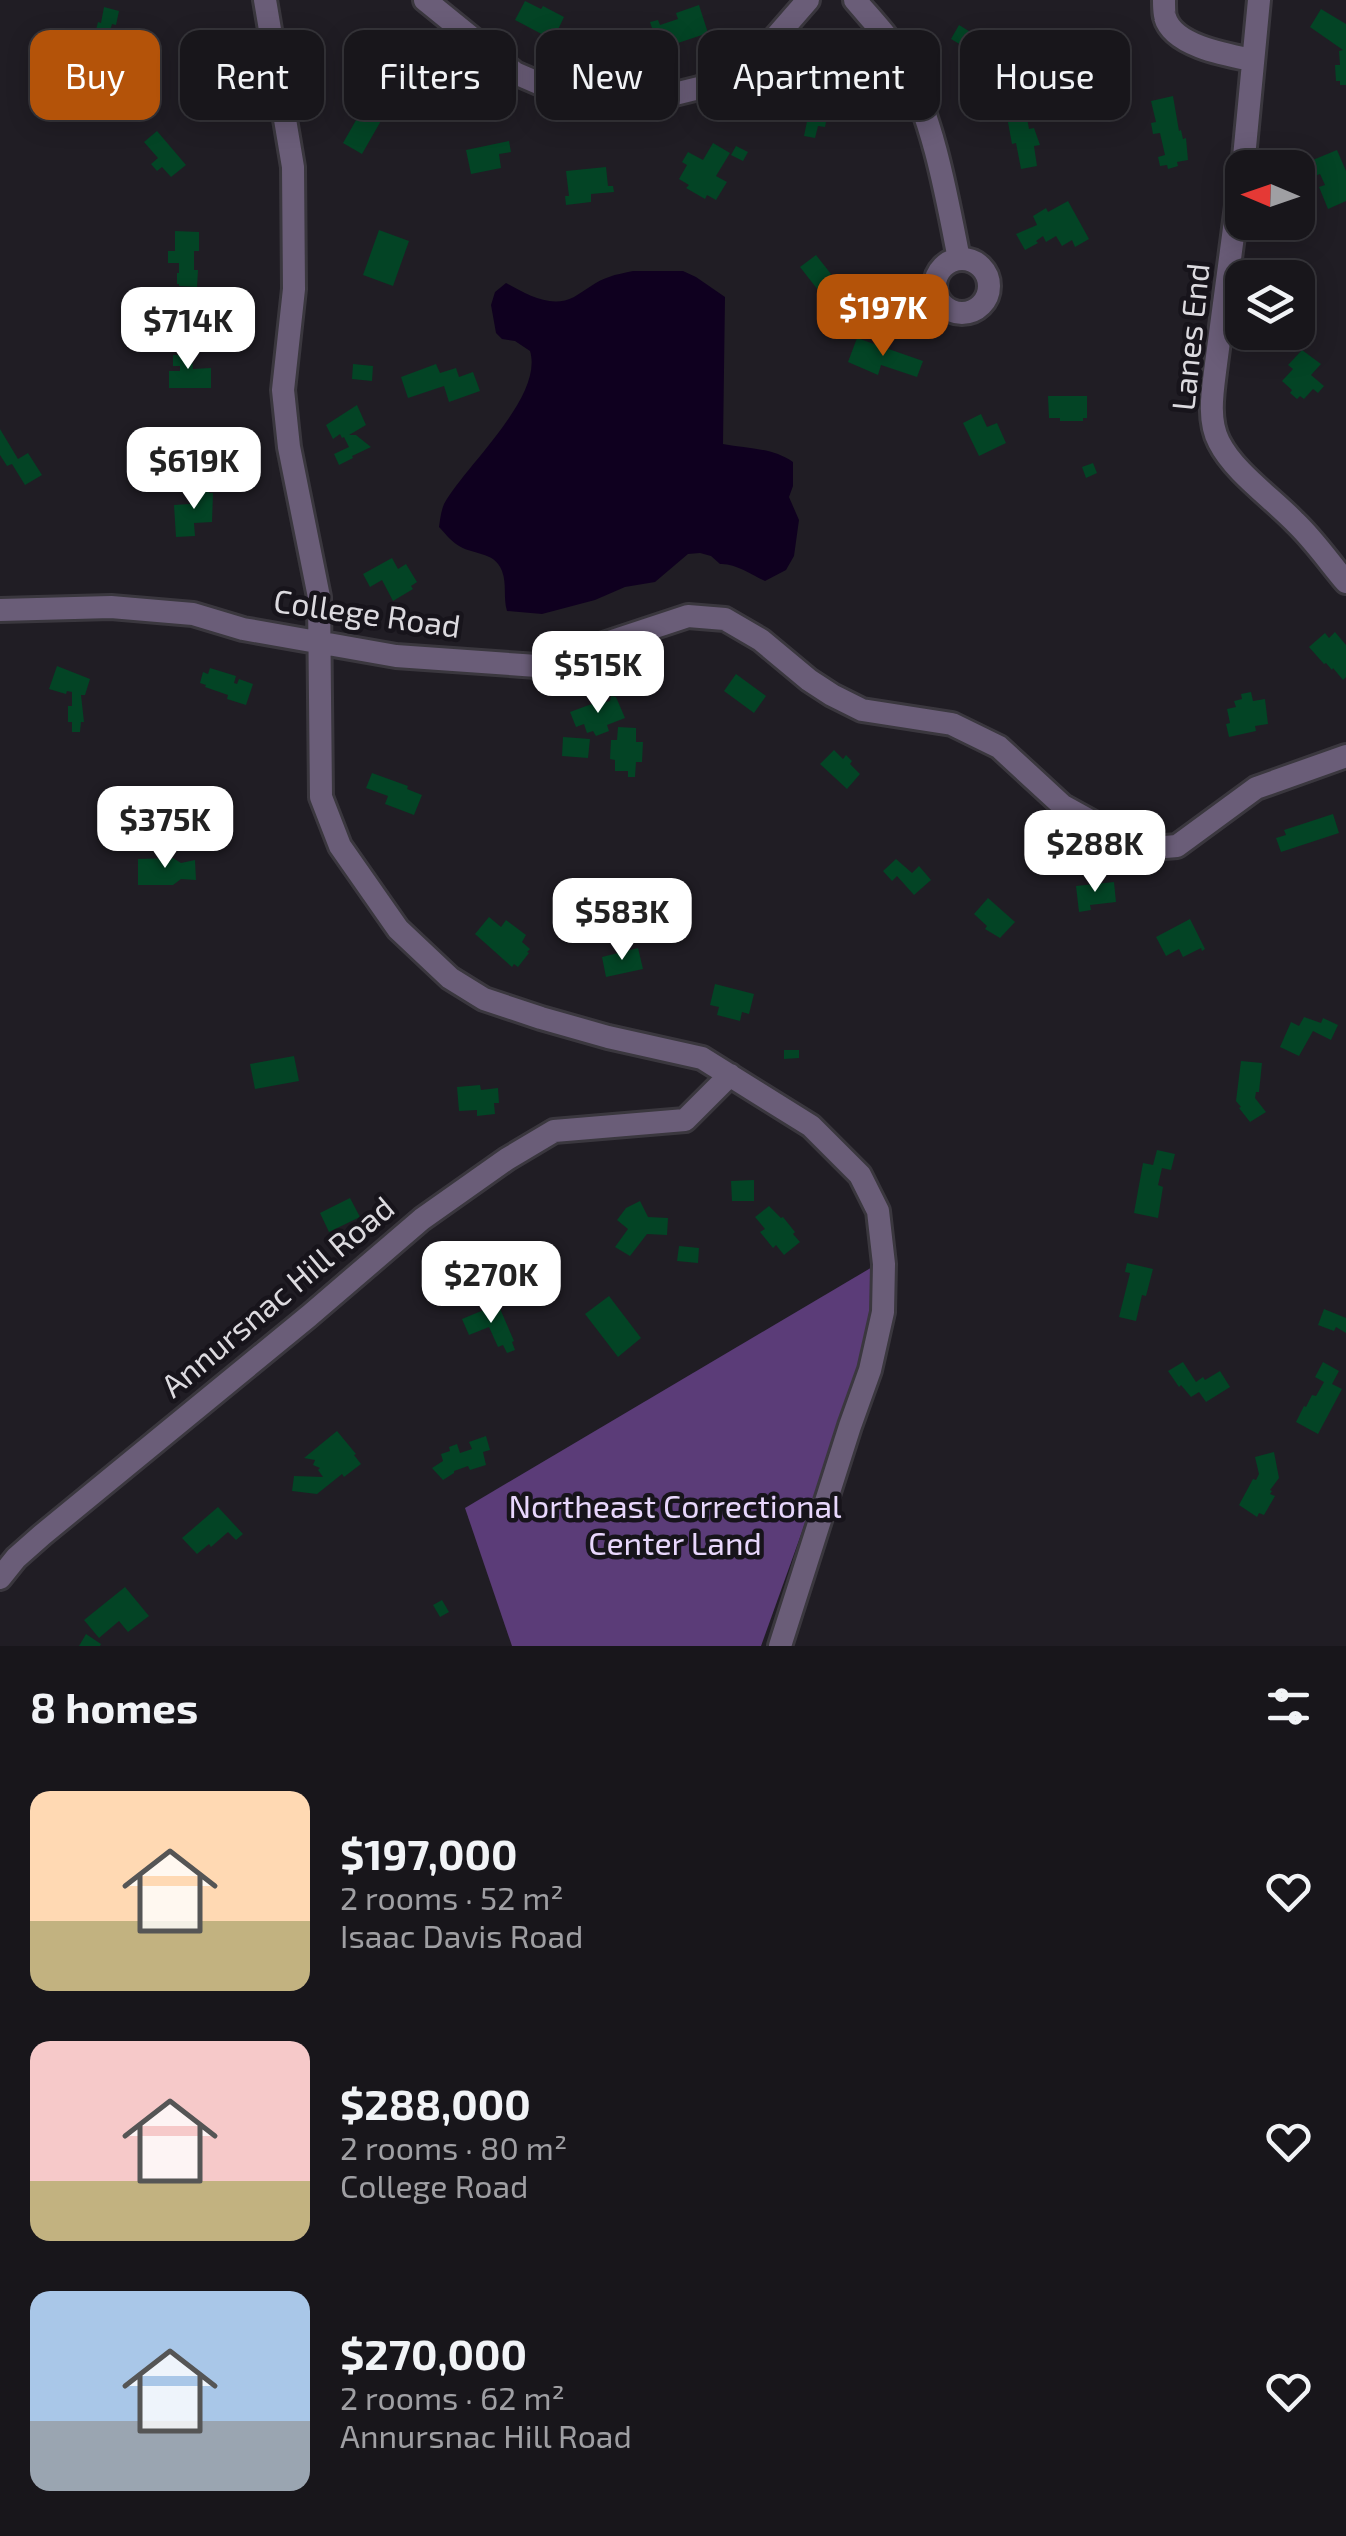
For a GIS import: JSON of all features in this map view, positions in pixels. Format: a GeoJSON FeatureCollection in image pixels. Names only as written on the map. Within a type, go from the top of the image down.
{"type":"FeatureCollection","features":[{"type":"Feature","properties":{"kind":"street"},"geometry":{"type":"LineString","coordinates":[[264,0],[293,167],[294,289],[283,390],[289,447],[318,596],[320,797],[340,846],[398,929],[450,978],[484,998],[608,1037],[694,1055],[811,1126],[860,1174],[878,1212],[884,1264],[883,1312],[870,1370],[780,1646]]}},
{"type":"Feature","properties":{"kind":"street"},"geometry":{"type":"LineString","coordinates":[[425,0],[515,73],[574,98],[638,103],[736,75],[754,62],[808,0]]}},
{"type":"Feature","properties":{"kind":"street"},"geometry":{"type":"LineString","coordinates":[[855,0],[902,60],[915,92],[948,198],[959,259]]}},
{"type":"Feature","properties":{"kind":"street"},"geometry":{"type":"LineString","coordinates":[[1164,0],[1164,16],[1186,40],[1208,50],[1253,60]]}},
{"type":"Feature","properties":{"kind":"street","name":"Lanes End"},"geometry":{"type":"LineString","coordinates":[[1244,150],[1259,0]]}},
{"type":"Feature","properties":{"kind":"street","name":"Lanes End"},"geometry":{"type":"LineString","coordinates":[[1233,240],[1212,397],[1218,440],[1231,460],[1298,524],[1346,582]]}},
{"type":"Feature","properties":{"kind":"street","name":"College Road"},"geometry":{"type":"LineString","coordinates":[[0,610],[111,607],[193,614],[243,629],[396,656],[537,666],[688,616],[725,619],[761,640],[809,680],[862,710],[952,724],[999,747],[1062,806],[1141,849],[1176,846],[1256,788],[1346,756]]}},
{"type":"Feature","properties":{"kind":"street","name":"Annursnac Hill Road"},"geometry":{"type":"LineString","coordinates":[[0,1578],[42,1535],[422,1219],[507,1158],[554,1131],[685,1120],[730,1075]]}},
{"type":"Feature","properties":{"kind":"green space","name":"Northeast Correctional Center Land"},"geometry":{"type":"Polygon","coordinates":[[[874,1266],[876,1287],[869,1345],[761,1646],[512,1646],[465,1508],[874,1266]]]}},
{"type":"Feature","properties":{"kind":"shaded area"},"geometry":{"type":"Polygon","coordinates":[[[633,271],[683,271],[725,297],[723,444],[768,451],[793,462],[789,497],[799,520],[794,556],[786,570],[765,581],[737,567],[720,564],[711,556],[688,554],[655,582],[625,587],[595,600],[542,614],[507,611],[498,564],[456,544],[439,527],[444,504],[514,410],[531,369],[530,351],[496,333],[491,305],[495,292],[506,283],[539,299],[565,300],[604,279],[633,271]]]}},
{"type":"Feature","properties":{"kind":"building"},"geometry":{"type":"Polygon","coordinates":[[[525,1],[564,17],[558,30],[536,31],[515,20],[525,1]]]}},
{"type":"Feature","properties":{"kind":"building"},"geometry":{"type":"Polygon","coordinates":[[[699,5],[707,30],[698,30],[698,36],[678,43],[678,30],[646,30],[652,28],[650,22],[658,20],[660,25],[678,19],[676,13],[699,5]]]}},
{"type":"Feature","properties":{"kind":"building"},"geometry":{"type":"Polygon","coordinates":[[[104,7],[119,11],[116,25],[112,24],[110,30],[96,30],[98,22],[101,23],[104,7]]]}},
{"type":"Feature","properties":{"kind":"building"},"geometry":{"type":"Polygon","coordinates":[[[1321,9],[1346,24],[1346,85],[1336,81],[1335,65],[1340,65],[1339,51],[1343,50],[1310,27],[1321,9]]]}},
{"type":"Feature","properties":{"kind":"building"},"geometry":{"type":"Polygon","coordinates":[[[959,25],[967,30],[960,30],[960,44],[951,39],[959,25]]]}},
{"type":"Feature","properties":{"kind":"building"},"geometry":{"type":"Polygon","coordinates":[[[1173,96],[1179,131],[1186,138],[1188,160],[1168,169],[1167,165],[1160,166],[1158,157],[1165,155],[1160,133],[1153,134],[1151,123],[1156,122],[1151,101],[1173,96]]]}},
{"type":"Feature","properties":{"kind":"building"},"geometry":{"type":"Polygon","coordinates":[[[356,120],[381,120],[362,154],[343,143],[356,120]]]}},
{"type":"Feature","properties":{"kind":"building"},"geometry":{"type":"Polygon","coordinates":[[[807,120],[826,120],[825,127],[818,126],[815,138],[804,136],[807,120]]]}},
{"type":"Feature","properties":{"kind":"building"},"geometry":{"type":"Polygon","coordinates":[[[1008,120],[1027,120],[1040,145],[1034,146],[1037,166],[1021,169],[1016,143],[1012,144],[1008,120]]]}},
{"type":"Feature","properties":{"kind":"building"},"geometry":{"type":"Polygon","coordinates":[[[157,131],[186,165],[171,177],[162,167],[157,171],[151,164],[158,158],[144,142],[157,131]]]}},
{"type":"Feature","properties":{"kind":"building"},"geometry":{"type":"Polygon","coordinates":[[[509,141],[511,152],[499,154],[501,168],[471,174],[466,150],[509,141]]]}},
{"type":"Feature","properties":{"kind":"building"},"geometry":{"type":"Polygon","coordinates":[[[713,143],[730,153],[716,176],[727,182],[716,200],[707,195],[705,199],[679,179],[687,165],[682,162],[688,152],[703,160],[713,143]]]}},
{"type":"Feature","properties":{"kind":"building"},"geometry":{"type":"Polygon","coordinates":[[[736,146],[748,152],[743,161],[731,155],[736,146]]]}},
{"type":"Feature","properties":{"kind":"building"},"geometry":{"type":"Polygon","coordinates":[[[1337,150],[1346,171],[1346,201],[1328,209],[1319,187],[1325,185],[1320,174],[1315,176],[1315,159],[1337,150]]]}},
{"type":"Feature","properties":{"kind":"building"},"geometry":{"type":"Polygon","coordinates":[[[606,167],[608,186],[613,186],[614,192],[591,194],[591,202],[566,205],[566,171],[606,167]]]}},
{"type":"Feature","properties":{"kind":"building"},"geometry":{"type":"Polygon","coordinates":[[[1068,201],[1089,239],[1075,247],[1072,240],[1062,246],[1056,236],[1046,242],[1043,236],[1025,250],[1016,234],[1037,225],[1033,216],[1068,201]]]}},
{"type":"Feature","properties":{"kind":"building"},"geometry":{"type":"Polygon","coordinates":[[[379,230],[409,241],[393,286],[363,275],[379,230]]]}},
{"type":"Feature","properties":{"kind":"building"},"geometry":{"type":"Polygon","coordinates":[[[175,231],[199,232],[199,251],[194,251],[197,287],[179,286],[179,263],[168,263],[168,251],[175,251],[175,231]]]}},
{"type":"Feature","properties":{"kind":"building"},"geometry":{"type":"Polygon","coordinates":[[[816,255],[840,290],[825,299],[800,267],[816,255]]]}},
{"type":"Feature","properties":{"kind":"building"},"geometry":{"type":"Polygon","coordinates":[[[857,338],[923,361],[917,377],[881,365],[878,375],[848,362],[857,338]]]}},
{"type":"Feature","properties":{"kind":"building"},"geometry":{"type":"Polygon","coordinates":[[[178,347],[191,347],[193,369],[211,368],[211,388],[169,388],[169,371],[180,371],[180,366],[173,366],[178,347]]]}},
{"type":"Feature","properties":{"kind":"building"},"geometry":{"type":"Polygon","coordinates":[[[1302,350],[1321,364],[1311,375],[1324,386],[1318,393],[1313,389],[1304,399],[1297,399],[1282,381],[1293,369],[1288,365],[1302,350]]]}},
{"type":"Feature","properties":{"kind":"building"},"geometry":{"type":"Polygon","coordinates":[[[353,364],[373,366],[372,381],[352,379],[353,364]]]}},
{"type":"Feature","properties":{"kind":"building"},"geometry":{"type":"Polygon","coordinates":[[[436,364],[440,373],[456,368],[459,377],[473,372],[480,391],[449,402],[444,386],[408,398],[401,377],[436,364]]]}},
{"type":"Feature","properties":{"kind":"building"},"geometry":{"type":"Polygon","coordinates":[[[1048,396],[1087,396],[1087,418],[1049,418],[1048,396]]]}},
{"type":"Feature","properties":{"kind":"building"},"geometry":{"type":"Polygon","coordinates":[[[357,405],[366,425],[349,435],[356,435],[371,447],[339,465],[334,454],[349,447],[340,434],[333,439],[326,425],[357,405]]]}},
{"type":"Feature","properties":{"kind":"building"},"geometry":{"type":"Polygon","coordinates":[[[981,414],[987,427],[997,423],[1006,443],[979,456],[963,423],[981,414]]]}},
{"type":"Feature","properties":{"kind":"building"},"geometry":{"type":"Polygon","coordinates":[[[0,429],[18,459],[28,453],[42,475],[25,485],[12,464],[7,466],[0,455],[0,429]]]}},
{"type":"Feature","properties":{"kind":"building"},"geometry":{"type":"Polygon","coordinates":[[[173,462],[174,477],[146,479],[145,464],[173,462]]]}},
{"type":"Feature","properties":{"kind":"building"},"geometry":{"type":"Polygon","coordinates":[[[1093,463],[1097,473],[1086,478],[1082,467],[1093,463]]]}},
{"type":"Feature","properties":{"kind":"building"},"geometry":{"type":"Polygon","coordinates":[[[209,486],[209,493],[213,493],[212,522],[194,523],[195,536],[176,537],[174,505],[190,504],[189,491],[209,486]]]}},
{"type":"Feature","properties":{"kind":"building"},"geometry":{"type":"Polygon","coordinates":[[[392,558],[398,569],[406,564],[417,582],[411,586],[413,589],[393,601],[382,580],[370,587],[363,574],[392,558]]]}},
{"type":"Feature","properties":{"kind":"building"},"geometry":{"type":"Polygon","coordinates":[[[1335,632],[1346,645],[1343,680],[1309,647],[1325,633],[1329,638],[1335,632]]]}},
{"type":"Feature","properties":{"kind":"building"},"geometry":{"type":"Polygon","coordinates":[[[57,666],[90,679],[85,695],[81,695],[84,722],[80,732],[72,732],[72,722],[68,722],[72,692],[49,689],[57,666]]]}},
{"type":"Feature","properties":{"kind":"building"},"geometry":{"type":"Polygon","coordinates":[[[210,668],[236,676],[234,683],[239,679],[253,684],[246,705],[200,683],[203,672],[208,674],[210,668]]]}},
{"type":"Feature","properties":{"kind":"building"},"geometry":{"type":"Polygon","coordinates":[[[736,674],[766,696],[754,713],[724,691],[736,674]]]}},
{"type":"Feature","properties":{"kind":"building"},"geometry":{"type":"Polygon","coordinates":[[[1251,692],[1253,701],[1265,699],[1268,724],[1229,737],[1227,709],[1236,707],[1234,701],[1242,699],[1241,694],[1251,692]]]}},
{"type":"Feature","properties":{"kind":"building"},"geometry":{"type":"Polygon","coordinates":[[[611,696],[616,697],[625,718],[607,725],[609,731],[596,736],[593,731],[587,733],[584,724],[576,727],[570,712],[604,698],[610,701],[611,696]]]}},
{"type":"Feature","properties":{"kind":"building"},"geometry":{"type":"Polygon","coordinates":[[[618,727],[636,728],[636,742],[643,742],[642,762],[636,762],[635,777],[628,777],[628,771],[615,771],[615,760],[610,759],[611,740],[617,740],[618,727]]]}},
{"type":"Feature","properties":{"kind":"building"},"geometry":{"type":"Polygon","coordinates":[[[563,737],[590,739],[588,758],[562,756],[563,737]]]}},
{"type":"Feature","properties":{"kind":"building"},"geometry":{"type":"Polygon","coordinates":[[[834,750],[843,759],[846,755],[860,774],[847,789],[820,764],[834,750]]]}},
{"type":"Feature","properties":{"kind":"building"},"geometry":{"type":"Polygon","coordinates":[[[372,773],[422,795],[414,815],[385,804],[388,796],[366,788],[372,773]]]}},
{"type":"Feature","properties":{"kind":"building"},"geometry":{"type":"Polygon","coordinates":[[[1333,814],[1339,833],[1281,852],[1276,838],[1286,835],[1284,830],[1333,814]]]}},
{"type":"Feature","properties":{"kind":"building"},"geometry":{"type":"Polygon","coordinates":[[[173,858],[181,863],[195,860],[196,880],[181,879],[173,885],[138,885],[138,859],[173,858]]]}},
{"type":"Feature","properties":{"kind":"building"},"geometry":{"type":"Polygon","coordinates":[[[896,859],[912,873],[919,866],[931,880],[914,895],[897,876],[892,881],[883,871],[896,859]]]}},
{"type":"Feature","properties":{"kind":"building"},"geometry":{"type":"Polygon","coordinates":[[[1114,882],[1116,902],[1090,905],[1091,910],[1079,912],[1076,886],[1114,882]]]}},
{"type":"Feature","properties":{"kind":"building"},"geometry":{"type":"Polygon","coordinates":[[[988,898],[1015,922],[1000,938],[985,929],[987,926],[974,914],[988,898]]]}},
{"type":"Feature","properties":{"kind":"building"},"geometry":{"type":"Polygon","coordinates":[[[489,917],[501,927],[506,920],[526,935],[522,942],[529,953],[518,967],[512,967],[475,934],[489,917]]]}},
{"type":"Feature","properties":{"kind":"building"},"geometry":{"type":"Polygon","coordinates":[[[1190,919],[1205,949],[1183,957],[1179,949],[1166,956],[1156,937],[1190,919]]]}},
{"type":"Feature","properties":{"kind":"building"},"geometry":{"type":"Polygon","coordinates":[[[638,948],[643,969],[606,977],[602,957],[638,948]]]}},
{"type":"Feature","properties":{"kind":"building"},"geometry":{"type":"Polygon","coordinates":[[[715,984],[754,994],[749,1014],[742,1012],[740,1021],[717,1015],[719,1007],[710,1005],[715,984]]]}},
{"type":"Feature","properties":{"kind":"building"},"geometry":{"type":"Polygon","coordinates":[[[1304,1017],[1321,1023],[1323,1018],[1338,1025],[1331,1040],[1313,1031],[1299,1056],[1280,1047],[1291,1022],[1299,1026],[1304,1017]]]}},
{"type":"Feature","properties":{"kind":"building"},"geometry":{"type":"Polygon","coordinates":[[[784,1050],[799,1050],[799,1058],[784,1059],[784,1050]]]}},
{"type":"Feature","properties":{"kind":"building"},"geometry":{"type":"Polygon","coordinates":[[[294,1056],[299,1081],[255,1089],[250,1064],[294,1056]]]}},
{"type":"Feature","properties":{"kind":"building"},"geometry":{"type":"Polygon","coordinates":[[[1241,1061],[1262,1063],[1255,1098],[1266,1112],[1250,1122],[1236,1101],[1241,1061]]]}},
{"type":"Feature","properties":{"kind":"building"},"geometry":{"type":"Polygon","coordinates":[[[480,1085],[481,1090],[498,1088],[495,1114],[477,1116],[477,1110],[459,1111],[457,1087],[480,1085]]]}},
{"type":"Feature","properties":{"kind":"building"},"geometry":{"type":"Polygon","coordinates":[[[1157,1150],[1175,1154],[1171,1170],[1162,1168],[1158,1218],[1134,1213],[1143,1163],[1153,1165],[1157,1150]]]}},
{"type":"Feature","properties":{"kind":"building"},"geometry":{"type":"Polygon","coordinates":[[[754,1180],[754,1201],[732,1201],[731,1181],[754,1180]]]}},
{"type":"Feature","properties":{"kind":"building"},"geometry":{"type":"Polygon","coordinates":[[[350,1198],[360,1217],[329,1232],[320,1213],[350,1198]]]}},
{"type":"Feature","properties":{"kind":"building"},"geometry":{"type":"Polygon","coordinates":[[[640,1201],[648,1217],[668,1218],[667,1235],[647,1234],[630,1256],[615,1247],[628,1229],[617,1220],[626,1208],[640,1201]]]}},
{"type":"Feature","properties":{"kind":"building"},"geometry":{"type":"Polygon","coordinates":[[[769,1206],[783,1217],[800,1242],[784,1255],[760,1232],[765,1229],[755,1217],[769,1206]]]}},
{"type":"Feature","properties":{"kind":"building"},"geometry":{"type":"Polygon","coordinates":[[[679,1246],[699,1248],[698,1263],[677,1261],[679,1246]]]}},
{"type":"Feature","properties":{"kind":"building"},"geometry":{"type":"Polygon","coordinates":[[[1127,1263],[1153,1269],[1136,1321],[1119,1317],[1130,1273],[1125,1272],[1127,1263]]]}},
{"type":"Feature","properties":{"kind":"building"},"geometry":{"type":"Polygon","coordinates":[[[609,1296],[641,1338],[618,1357],[585,1314],[609,1296]]]}},
{"type":"Feature","properties":{"kind":"building"},"geometry":{"type":"Polygon","coordinates":[[[498,1304],[514,1341],[515,1350],[507,1353],[503,1345],[498,1347],[489,1327],[469,1335],[462,1319],[498,1304]]]}},
{"type":"Feature","properties":{"kind":"building"},"geometry":{"type":"Polygon","coordinates":[[[1324,1309],[1346,1318],[1346,1333],[1336,1327],[1334,1331],[1318,1325],[1324,1309]]]}},
{"type":"Feature","properties":{"kind":"building"},"geometry":{"type":"Polygon","coordinates":[[[1183,1362],[1196,1382],[1220,1371],[1230,1387],[1206,1402],[1199,1392],[1191,1397],[1168,1371],[1183,1362]]]}},
{"type":"Feature","properties":{"kind":"building"},"geometry":{"type":"Polygon","coordinates":[[[1323,1362],[1339,1371],[1332,1384],[1342,1389],[1318,1434],[1296,1422],[1324,1382],[1315,1377],[1323,1362]]]}},
{"type":"Feature","properties":{"kind":"building"},"geometry":{"type":"Polygon","coordinates":[[[337,1431],[361,1464],[317,1494],[292,1491],[294,1476],[323,1477],[320,1468],[313,1465],[315,1460],[304,1458],[337,1431]]]}},
{"type":"Feature","properties":{"kind":"building"},"geometry":{"type":"Polygon","coordinates":[[[486,1436],[490,1450],[483,1452],[486,1465],[470,1470],[468,1466],[443,1480],[432,1468],[443,1461],[441,1454],[450,1451],[449,1447],[457,1444],[460,1453],[472,1449],[469,1442],[486,1436]]]}},
{"type":"Feature","properties":{"kind":"building"},"geometry":{"type":"Polygon","coordinates":[[[1274,1452],[1279,1478],[1270,1494],[1275,1496],[1264,1515],[1259,1513],[1257,1517],[1239,1505],[1259,1474],[1255,1457],[1274,1452]]]}},
{"type":"Feature","properties":{"kind":"building"},"geometry":{"type":"Polygon","coordinates":[[[218,1507],[243,1534],[236,1540],[228,1532],[197,1554],[182,1538],[218,1507]]]}},
{"type":"Feature","properties":{"kind":"building"},"geometry":{"type":"Polygon","coordinates":[[[125,1587],[149,1616],[128,1632],[119,1621],[99,1638],[84,1620],[125,1587]]]}},
{"type":"Feature","properties":{"kind":"building"},"geometry":{"type":"Polygon","coordinates":[[[442,1600],[449,1612],[440,1617],[433,1605],[442,1600]]]}},
{"type":"Feature","properties":{"kind":"building"},"geometry":{"type":"Polygon","coordinates":[[[86,1634],[101,1644],[100,1646],[79,1646],[86,1634]]]}}]}
